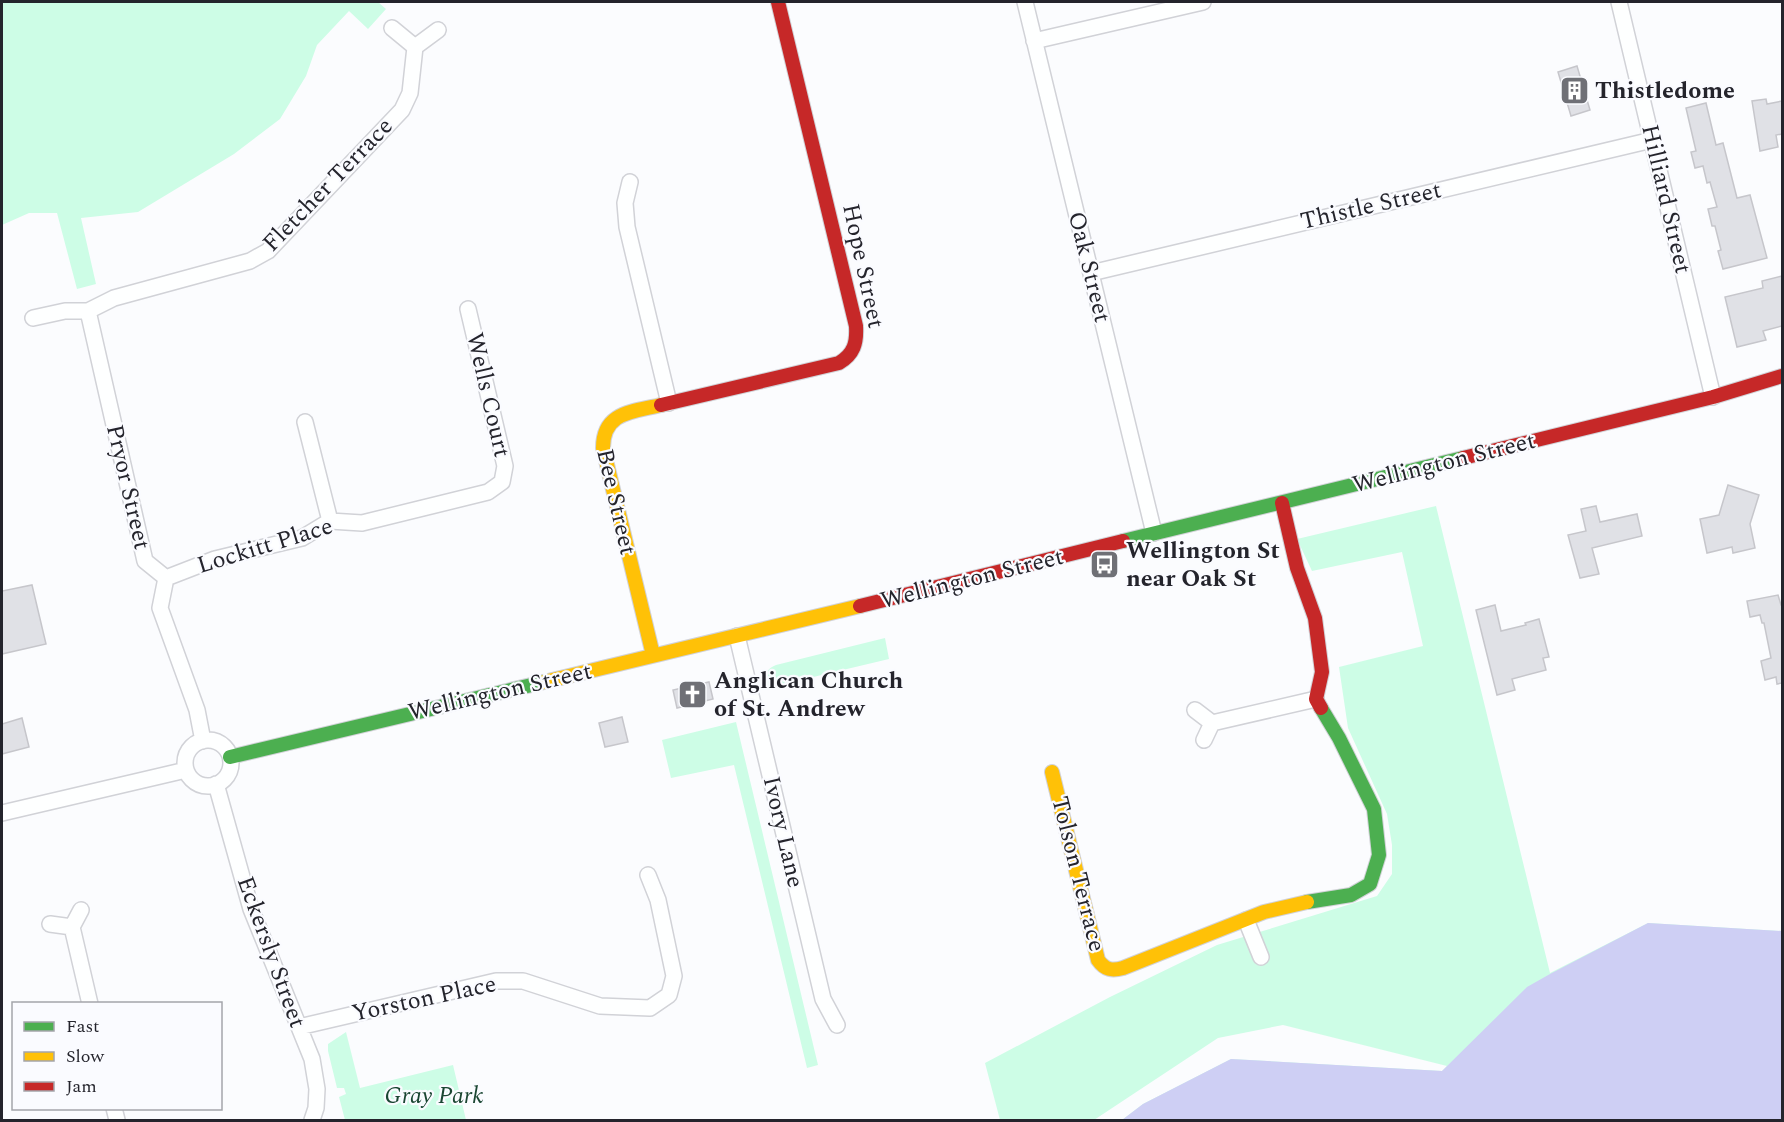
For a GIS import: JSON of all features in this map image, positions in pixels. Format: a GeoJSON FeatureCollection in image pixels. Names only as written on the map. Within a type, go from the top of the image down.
{"type":"FeatureCollection","features":[{"type":"Feature","properties":{"kind":"street","name":"Hope Street"},"geometry":{"type":"LineString","coordinates":[[669,404],[839,363],[852,355],[857,341],[856,326],[778,2]]}},
{"type":"Feature","properties":{"kind":"street","name":"Oak Street"},"geometry":{"type":"LineString","coordinates":[[1025,2],[1154,533]]}},
{"type":"Feature","properties":{"kind":"street"},"geometry":{"type":"LineString","coordinates":[[1035,41],[1203,2]]}},
{"type":"Feature","properties":{"kind":"street","name":"Hilliard Street"},"geometry":{"type":"LineString","coordinates":[[1619,2],[1713,397]]}},
{"type":"Feature","properties":{"kind":"street"},"geometry":{"type":"LineString","coordinates":[[392,28],[415,47],[438,30]]}},
{"type":"Feature","properties":{"kind":"street","name":"Fletcher Terrace"},"geometry":{"type":"LineString","coordinates":[[88,311],[114,298],[250,261],[268,250],[402,110],[410,93],[415,47]]}},
{"type":"Feature","properties":{"kind":"street","name":"Thistle Street"},"geometry":{"type":"LineString","coordinates":[[1091,273],[1652,140]]}},
{"type":"Feature","properties":{"kind":"street"},"geometry":{"type":"LineString","coordinates":[[630,182],[625,203],[627,227],[669,404]]}},
{"type":"Feature","properties":{"kind":"street","name":"Wells Court"},"geometry":{"type":"LineString","coordinates":[[468,309],[505,466],[502,482]]}},
{"type":"Feature","properties":{"kind":"street"},"geometry":{"type":"LineString","coordinates":[[33,318],[65,311],[88,311]]}},
{"type":"Feature","properties":{"kind":"street","name":"Pryor Street"},"geometry":{"type":"LineString","coordinates":[[88,311],[145,561],[166,578],[160,608],[197,710],[203,741]]}},
{"type":"Feature","properties":{"kind":"street","name":"Wellington Street"},"geometry":{"type":"LineString","coordinates":[[230,757],[737,636],[1713,397],[1782,376]]}},
{"type":"Feature","properties":{"kind":"street","name":"Bee Street"},"geometry":{"type":"LineString","coordinates":[[653,655],[610,479],[602,436],[607,425],[616,418],[669,404]]}},
{"type":"Feature","properties":{"kind":"street"},"geometry":{"type":"LineString","coordinates":[[305,423],[330,521]]}},
{"type":"Feature","properties":{"kind":"street","name":"Lockitt Place"},"geometry":{"type":"LineString","coordinates":[[166,578],[215,559],[302,538],[330,521],[362,523],[489,492],[502,482]]}},
{"type":"Feature","properties":{"kind":"street"},"geometry":{"type":"LineString","coordinates":[[1212,723],[1316,699],[1322,672],[1316,618],[1296,568],[1281,503]]}},
{"type":"Feature","properties":{"kind":"street","name":"Ivory Lane"},"geometry":{"type":"LineString","coordinates":[[737,636],[823,999],[837,1025]]}},
{"type":"Feature","properties":{"kind":"street","name":"Tolson Terrace"},"geometry":{"type":"LineString","coordinates":[[1052,772],[1098,960],[1103,968],[1114,971],[1264,912],[1351,895],[1370,884],[1379,855],[1374,809],[1340,738],[1316,699]]}},
{"type":"Feature","properties":{"kind":"street"},"geometry":{"type":"LineString","coordinates":[[1195,710],[1212,723]]}},
{"type":"Feature","properties":{"kind":"street"},"geometry":{"type":"LineString","coordinates":[[1204,740],[1212,723]]}},
{"type":"Feature","properties":{"kind":"street"},"geometry":{"type":"LineString","coordinates":[[212,740],[220,744],[230,757],[228,773],[223,780],[207,786],[198,784],[190,778],[185,760],[188,751],[195,744],[203,741],[212,740]]}},
{"type":"Feature","properties":{"kind":"street"},"geometry":{"type":"LineString","coordinates":[[2,813],[186,770]]}},
{"type":"Feature","properties":{"kind":"street","name":"Eckersly Street"},"geometry":{"type":"LineString","coordinates":[[216,784],[251,909],[312,1059],[317,1089],[316,1108],[312,1120]]}},
{"type":"Feature","properties":{"kind":"street","name":"Yorston Place"},"geometry":{"type":"LineString","coordinates":[[299,1027],[496,981],[523,981],[600,1006],[650,1008],[669,995],[674,976],[658,900],[648,875]]}},
{"type":"Feature","properties":{"kind":"street"},"geometry":{"type":"LineString","coordinates":[[81,910],[72,927],[90,1002]]}},
{"type":"Feature","properties":{"kind":"street"},"geometry":{"type":"LineString","coordinates":[[1246,920],[1261,957]]}},
{"type":"Feature","properties":{"kind":"street"},"geometry":{"type":"LineString","coordinates":[[50,924],[72,927]]}},
{"type":"Feature","properties":{"kind":"green space"},"geometry":{"type":"Polygon","coordinates":[[[2,2],[378,2],[386,9],[368,29],[349,11],[317,45],[306,76],[280,119],[234,154],[138,212],[81,218],[96,284],[77,289],[57,213],[29,213],[2,225],[2,2]]]}},
{"type":"Feature","properties":{"kind":"green space"},"geometry":{"type":"Polygon","coordinates":[[[1436,506],[1550,973],[1648,923],[1782,931],[1782,1120],[1122,1120],[1143,1104],[1231,1059],[1442,1071],[1447,1066],[1283,1025],[1218,1038],[1094,1120],[1000,1120],[985,1063],[1110,997],[1217,945],[1377,896],[1392,874],[1392,845],[1387,814],[1348,728],[1339,667],[1423,646],[1402,552],[1312,571],[1297,539],[1436,506]]]}},
{"type":"Feature","properties":{"kind":"green space"},"geometry":{"type":"Polygon","coordinates":[[[885,638],[889,659],[767,688],[766,674],[776,665],[885,638]]]}},
{"type":"Feature","properties":{"kind":"green space"},"geometry":{"type":"Polygon","coordinates":[[[736,722],[818,1065],[807,1068],[734,765],[671,778],[662,740],[736,722]]]}},
{"type":"Feature","properties":{"kind":"green space","name":"Gray Park"},"geometry":{"type":"Polygon","coordinates":[[[346,1032],[360,1088],[453,1065],[466,1120],[345,1120],[339,1097],[346,1094],[344,1088],[337,1088],[328,1044],[346,1032]]]}},
{"type":"Feature","properties":{"kind":"water"},"geometry":{"type":"Polygon","coordinates":[[[1648,923],[1782,931],[1782,1120],[1122,1120],[1143,1104],[1231,1059],[1442,1071],[1527,987],[1648,923]]]}},
{"type":"Feature","properties":{"kind":"building","name":"Thistledome"},"geometry":{"type":"Polygon","coordinates":[[[1577,66],[1590,110],[1571,116],[1558,72],[1577,66]]]}},
{"type":"Feature","properties":{"kind":"building"},"geometry":{"type":"Polygon","coordinates":[[[1766,99],[1767,104],[1782,101],[1782,134],[1776,135],[1778,147],[1760,151],[1752,101],[1766,99]]]}},
{"type":"Feature","properties":{"kind":"building"},"geometry":{"type":"Polygon","coordinates":[[[1706,103],[1716,145],[1723,143],[1737,198],[1750,195],[1767,258],[1723,269],[1715,226],[1712,226],[1708,209],[1717,207],[1703,166],[1695,168],[1691,152],[1696,151],[1686,108],[1706,103]]]}},
{"type":"Feature","properties":{"kind":"building"},"geometry":{"type":"Polygon","coordinates":[[[1782,276],[1782,326],[1763,331],[1766,340],[1737,347],[1725,297],[1763,288],[1762,281],[1782,276]]]}},
{"type":"Feature","properties":{"kind":"building"},"geometry":{"type":"Polygon","coordinates":[[[1728,485],[1759,495],[1750,524],[1755,548],[1733,553],[1732,547],[1707,553],[1700,519],[1719,515],[1728,485]]]}},
{"type":"Feature","properties":{"kind":"building"},"geometry":{"type":"Polygon","coordinates":[[[1596,506],[1600,522],[1637,514],[1642,536],[1592,548],[1599,574],[1580,578],[1568,535],[1586,531],[1581,509],[1596,506]]]}},
{"type":"Feature","properties":{"kind":"building"},"geometry":{"type":"Polygon","coordinates":[[[32,585],[46,644],[2,654],[2,591],[32,585]]]}},
{"type":"Feature","properties":{"kind":"building"},"geometry":{"type":"Polygon","coordinates":[[[1778,595],[1782,605],[1782,683],[1777,684],[1776,677],[1765,680],[1761,661],[1771,658],[1764,623],[1760,615],[1750,617],[1747,601],[1778,595]]]}},
{"type":"Feature","properties":{"kind":"building"},"geometry":{"type":"Polygon","coordinates":[[[1495,605],[1501,631],[1526,625],[1525,623],[1539,619],[1549,657],[1543,658],[1546,670],[1512,679],[1515,690],[1497,695],[1476,610],[1495,605]]]}},
{"type":"Feature","properties":{"kind":"building","name":"Anglican Church of St. Andrew"},"geometry":{"type":"Polygon","coordinates":[[[709,682],[713,699],[677,708],[673,690],[709,682]]]}},
{"type":"Feature","properties":{"kind":"building"},"geometry":{"type":"Polygon","coordinates":[[[622,717],[628,742],[605,747],[599,723],[622,717]]]}},
{"type":"Feature","properties":{"kind":"building"},"geometry":{"type":"Polygon","coordinates":[[[22,718],[29,747],[2,754],[2,724],[22,718]]]}},
{"type":"Feature","properties":{"kind":"traffic: fast"},"geometry":{"type":"LineString","coordinates":[[1123,541],[1463,458]]}},
{"type":"Feature","properties":{"kind":"traffic: fast"},"geometry":{"type":"LineString","coordinates":[[230,757],[544,682]]}},
{"type":"Feature","properties":{"kind":"traffic: fast"},"geometry":{"type":"LineString","coordinates":[[1307,902],[1351,895],[1370,884],[1379,855],[1374,809],[1339,738],[1321,708]]}},
{"type":"Feature","properties":{"kind":"traffic: slow"},"geometry":{"type":"LineString","coordinates":[[653,655],[603,448],[604,436],[614,420],[630,412],[661,405]]}},
{"type":"Feature","properties":{"kind":"traffic: slow"},"geometry":{"type":"LineString","coordinates":[[544,682],[860,606]]}},
{"type":"Feature","properties":{"kind":"traffic: slow"},"geometry":{"type":"LineString","coordinates":[[1052,772],[1098,960],[1106,968],[1123,968],[1264,912],[1307,902]]}},
{"type":"Feature","properties":{"kind":"traffic: jam"},"geometry":{"type":"LineString","coordinates":[[661,405],[839,363],[848,356],[855,343],[856,326],[778,2]]}},
{"type":"Feature","properties":{"kind":"traffic: jam"},"geometry":{"type":"LineString","coordinates":[[1463,458],[1713,397],[1782,376]]}},
{"type":"Feature","properties":{"kind":"traffic: jam"},"geometry":{"type":"LineString","coordinates":[[1282,503],[1297,568],[1315,618],[1322,672],[1316,699],[1321,708]]}},
{"type":"Feature","properties":{"kind":"traffic: jam"},"geometry":{"type":"LineString","coordinates":[[860,606],[1123,541]]}},
{"type":"Feature","properties":{"kind":"place","name":"Thistledome"},"geometry":{"type":"Point","coordinates":[1574,91]}},
{"type":"Feature","properties":{"kind":"place","name":"Wellington St near Oak St"},"geometry":{"type":"Point","coordinates":[1105,565]}},
{"type":"Feature","properties":{"kind":"place","name":"Anglican Church of St. Andrew"},"geometry":{"type":"Point","coordinates":[693,695]}}]}
